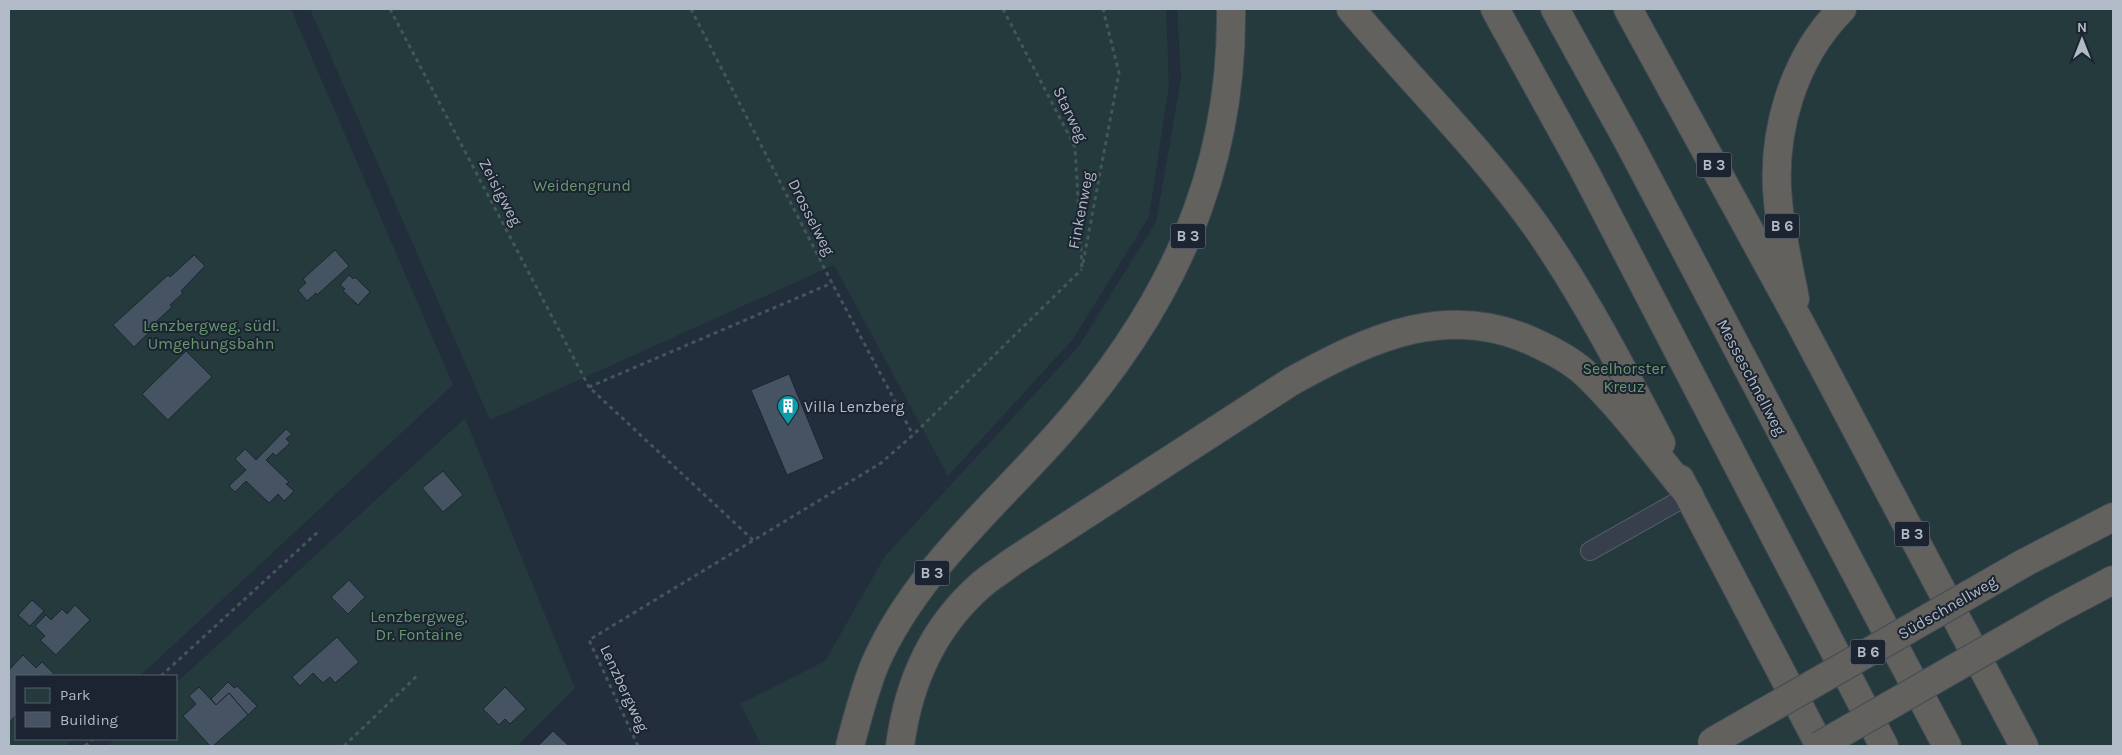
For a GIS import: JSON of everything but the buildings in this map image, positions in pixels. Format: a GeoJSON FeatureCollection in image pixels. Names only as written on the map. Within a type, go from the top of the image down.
{"type":"FeatureCollection","features":[{"type":"Feature","properties":{"kind":"highway","name":"B 3"},"geometry":{"type":"LineString","coordinates":[[850,746],[860,707],[875,664],[896,625],[920,588],[949,553],[1091,396],[1130,345],[1158,298],[1183,250],[1202,199],[1217,147],[1227,93],[1232,39],[1231,9]]}},
{"type":"Feature","properties":{"kind":"highway"},"geometry":{"type":"LineString","coordinates":[[1351,9],[1494,173],[1537,228],[1570,277],[1606,339],[1820,746],[2056,610],[2113,580]]}},
{"type":"Feature","properties":{"kind":"highway"},"geometry":{"type":"LineString","coordinates":[[1495,9],[1584,170],[1884,746]]}},
{"type":"Feature","properties":{"kind":"highway","name":"Messeschnellweg"},"geometry":{"type":"LineString","coordinates":[[1555,9],[1629,143],[1947,746]]}},
{"type":"Feature","properties":{"kind":"highway","name":"B 3"},"geometry":{"type":"LineString","coordinates":[[1628,9],[1799,321],[2024,746]]}},
{"type":"Feature","properties":{"kind":"highway","name":"B 6"},"geometry":{"type":"LineString","coordinates":[[1799,321],[1778,201],[1780,131],[1789,94],[1806,58],[1830,21],[1842,9]]}},
{"type":"Feature","properties":{"kind":"highway"},"geometry":{"type":"LineString","coordinates":[[900,746],[904,716],[915,679],[932,644],[954,612],[981,585],[1012,562],[1292,381],[1340,355],[1383,337],[1418,327],[1454,324],[1479,326],[1526,337],[1556,352],[1587,374],[1611,400],[1689,495]]}},
{"type":"Feature","properties":{"kind":"highway","name":"Südschnellweg"},"geometry":{"type":"LineString","coordinates":[[1709,744],[2024,563],[2113,517]]}},
{"type":"Feature","properties":{"kind":"lane"},"geometry":{"type":"LineString","coordinates":[[1590,551],[1689,495]]}},
{"type":"Feature","properties":{"kind":"path","name":"Zeisigweg"},"geometry":{"type":"LineString","coordinates":[[390,9],[590,388],[753,540]]}},
{"type":"Feature","properties":{"kind":"path","name":"Drosselweg"},"geometry":{"type":"LineString","coordinates":[[691,9],[832,283],[913,435]]}},
{"type":"Feature","properties":{"kind":"path","name":"Starweg"},"geometry":{"type":"LineString","coordinates":[[1003,9],[1075,147],[1082,269]]}},
{"type":"Feature","properties":{"kind":"path","name":"Finkenweg"},"geometry":{"type":"LineString","coordinates":[[1082,269],[1119,73],[1103,9]]}},
{"type":"Feature","properties":{"kind":"path"},"geometry":{"type":"LineString","coordinates":[[753,540],[881,463],[913,435],[1082,269]]}},
{"type":"Feature","properties":{"kind":"path"},"geometry":{"type":"LineString","coordinates":[[590,388],[832,283]]}},
{"type":"Feature","properties":{"kind":"path"},"geometry":{"type":"LineString","coordinates":[[162,675],[320,530]]}},
{"type":"Feature","properties":{"kind":"path","name":"Lenzbergweg"},"geometry":{"type":"LineString","coordinates":[[638,746],[589,640],[753,540]]}},
{"type":"Feature","properties":{"kind":"path"},"geometry":{"type":"LineString","coordinates":[[344,746],[418,676]]}},
{"type":"Feature","properties":{"kind":"green space","name":"Lenzbergweg, südl. Umgehungsbahn"},"geometry":{"type":"Polygon","coordinates":[[[9,9],[291,9],[453,385],[141,675],[15,675],[15,740],[72,740],[65,746],[9,746],[9,9]]]}},
{"type":"Feature","properties":{"kind":"green space","name":"Weidengrund"},"geometry":{"type":"Polygon","coordinates":[[[310,9],[1166,9],[1169,85],[1149,217],[1073,339],[948,476],[834,265],[490,420],[310,9]]]}},
{"type":"Feature","properties":{"kind":"green space","name":"Seelhorster Kreuz"},"geometry":{"type":"Polygon","coordinates":[[[1177,9],[2113,9],[2113,746],[762,746],[740,704],[825,661],[885,556],[1078,347],[1156,222],[1181,79],[1177,9]]]}},
{"type":"Feature","properties":{"kind":"green space","name":"Lenzbergweg, Dr. Fontaine"},"geometry":{"type":"Polygon","coordinates":[[[465,418],[575,688],[517,746],[107,746],[114,740],[178,740],[178,681],[465,418]]]}},
{"type":"Feature","properties":{"kind":"place","name":"Villa Lenzberg"},"geometry":{"type":"Point","coordinates":[788,425]}}]}
